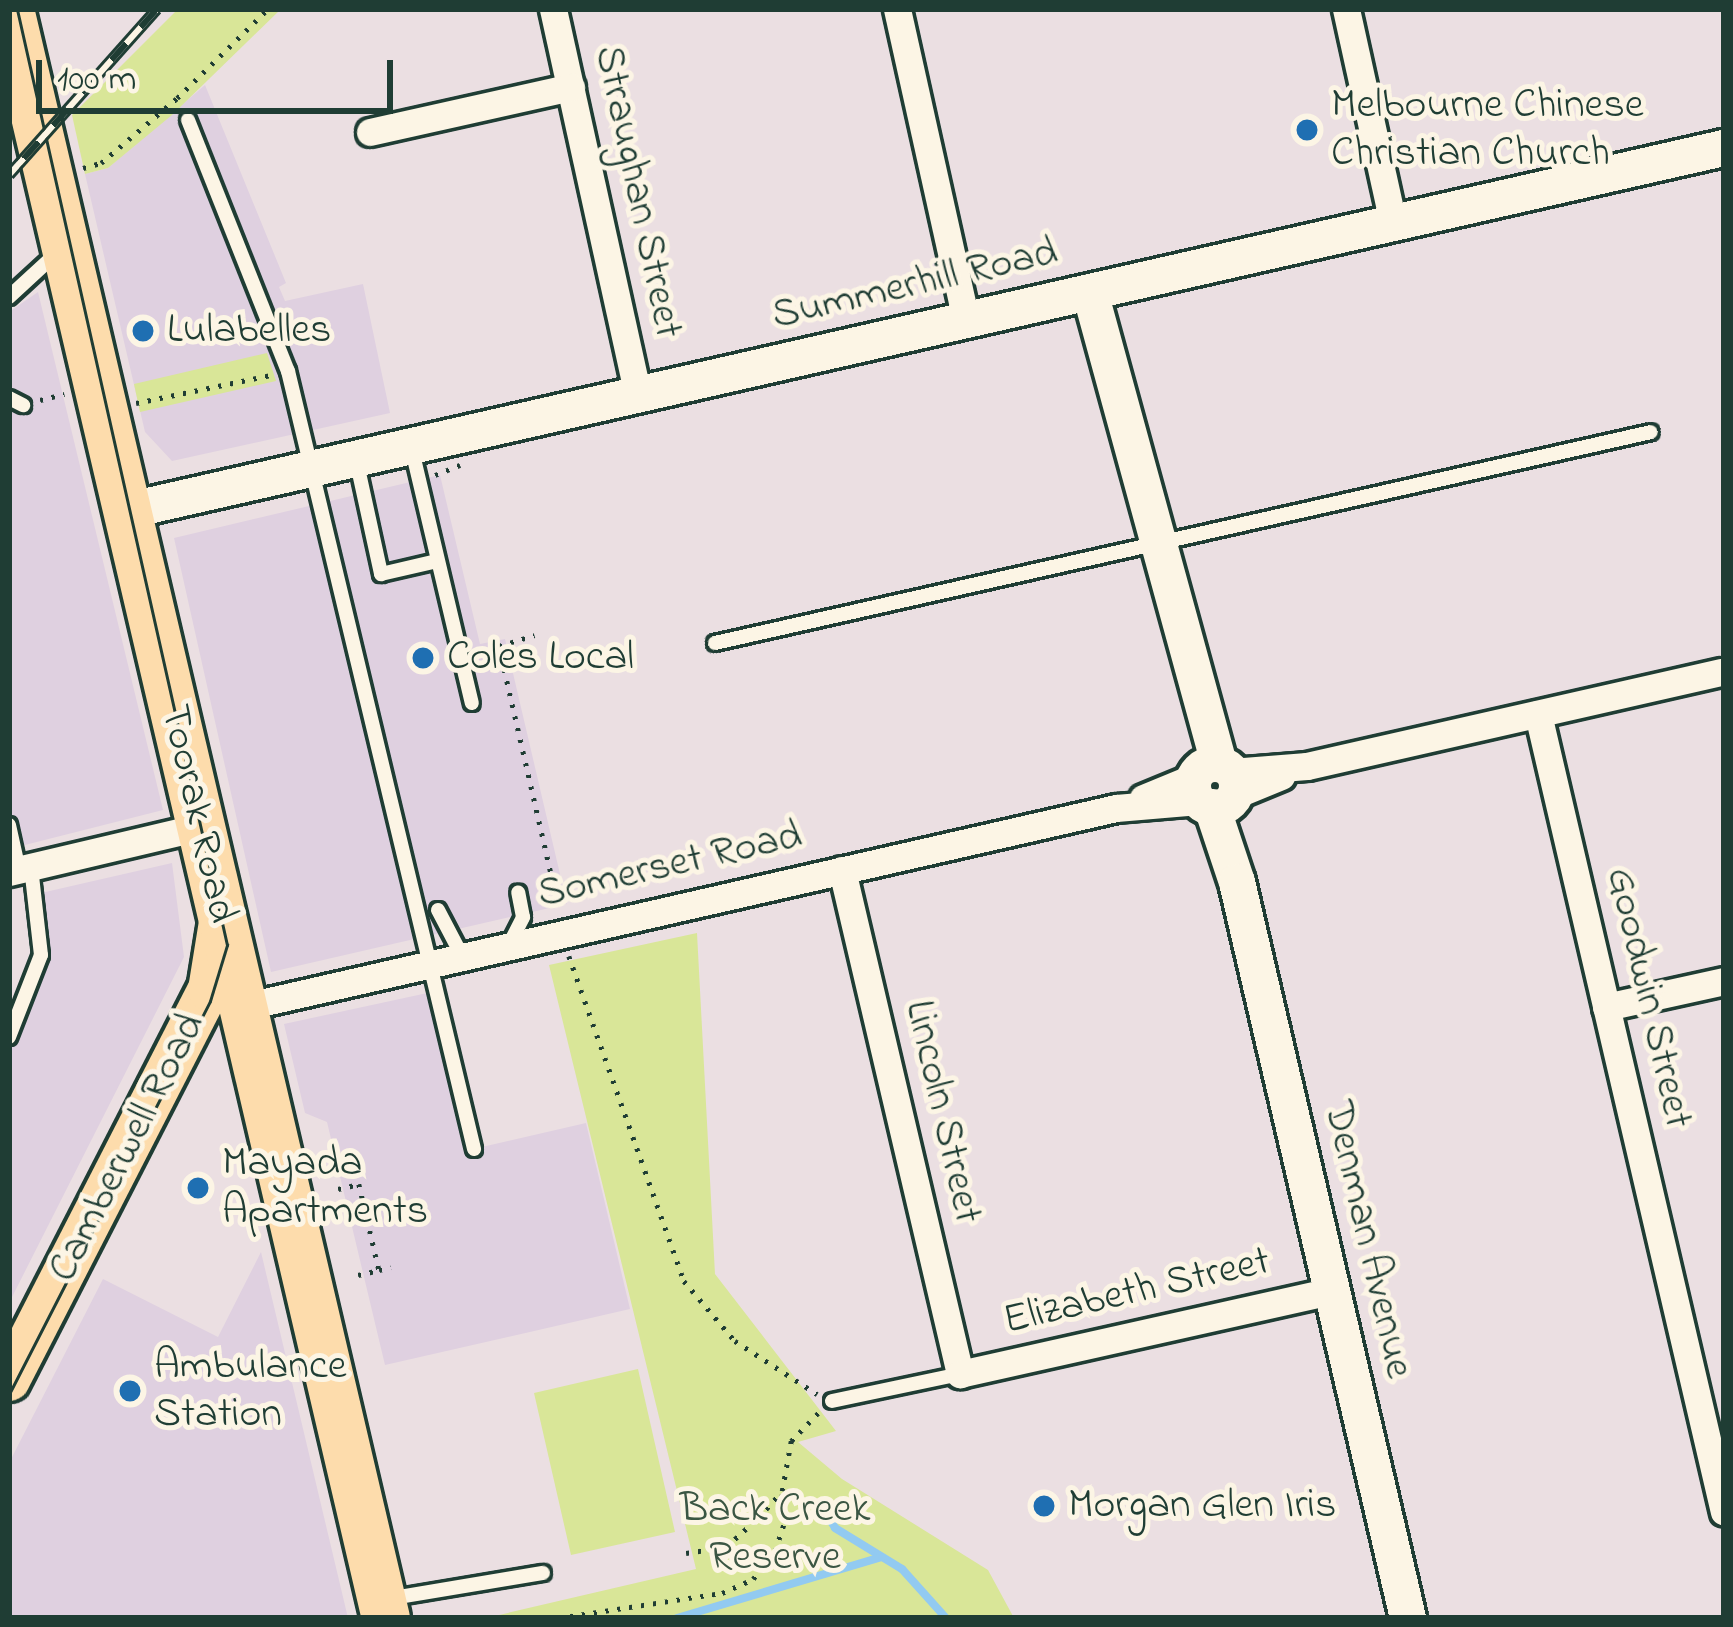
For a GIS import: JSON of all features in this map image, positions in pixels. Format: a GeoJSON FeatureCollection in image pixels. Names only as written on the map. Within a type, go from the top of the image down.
{"type":"FeatureCollection","features":[{"type":"Feature","properties":{"kind":"highway","name":"Toorak Road"},"geometry":{"type":"LineString","coordinates":[[10,9],[64,244],[116,395],[126,511],[384,1609]]}},
{"type":"Feature","properties":{"kind":"main road","name":"Summerhill Road"},"geometry":{"type":"LineString","coordinates":[[126,511],[1724,148]]}},
{"type":"Feature","properties":{"kind":"main road","name":"Denman Avenue"},"geometry":{"type":"LineString","coordinates":[[1097,290],[1408,1618]]}},
{"type":"Feature","properties":{"kind":"main road","name":"Camberwell Road"},"geometry":{"type":"LineString","coordinates":[[11,1373],[214,977],[219,909]]}},
{"type":"Feature","properties":{"kind":"main road"},"geometry":{"type":"LineString","coordinates":[[179,1048],[225,1035],[256,1065]]}},
{"type":"Feature","properties":{"kind":"street","name":"Straughan Street"},"geometry":{"type":"LineString","coordinates":[[554,9],[638,394]]}},
{"type":"Feature","properties":{"kind":"street"},"geometry":{"type":"LineString","coordinates":[[898,9],[966,320]]}},
{"type":"Feature","properties":{"kind":"street"},"geometry":{"type":"LineString","coordinates":[[1346,9],[1393,223]]}},
{"type":"Feature","properties":{"kind":"street"},"geometry":{"type":"LineString","coordinates":[[370,132],[571,87]]}},
{"type":"Feature","properties":{"kind":"street","name":"Somerset Road"},"geometry":{"type":"LineString","coordinates":[[243,1006],[1721,672]]}},
{"type":"Feature","properties":{"kind":"street","name":"Goodwin Street"},"geometry":{"type":"LineString","coordinates":[[1538,714],[1724,1512]]}},
{"type":"Feature","properties":{"kind":"street"},"geometry":{"type":"LineString","coordinates":[[20,870],[200,827]]}},
{"type":"Feature","properties":{"kind":"street","name":"Lincoln Street"},"geometry":{"type":"LineString","coordinates":[[842,870],[960,1374]]}},
{"type":"Feature","properties":{"kind":"street"},"geometry":{"type":"LineString","coordinates":[[1606,1007],[1724,981]]}},
{"type":"Feature","properties":{"kind":"street","name":"Elizabeth Street"},"geometry":{"type":"LineString","coordinates":[[960,1374],[1332,1291]]}},
{"type":"Feature","properties":{"kind":"lane"},"geometry":{"type":"LineString","coordinates":[[188,120],[288,371],[474,1149]]}},
{"type":"Feature","properties":{"kind":"lane"},"geometry":{"type":"LineString","coordinates":[[9,297],[64,244]]}},
{"type":"Feature","properties":{"kind":"lane"},"geometry":{"type":"LineString","coordinates":[[715,643],[1651,432]]}},
{"type":"Feature","properties":{"kind":"lane"},"geometry":{"type":"LineString","coordinates":[[410,445],[472,703]]}},
{"type":"Feature","properties":{"kind":"lane"},"geometry":{"type":"LineString","coordinates":[[356,457],[382,574],[437,561]]}},
{"type":"Feature","properties":{"kind":"lane"},"geometry":{"type":"LineString","coordinates":[[9,825],[41,955],[9,1037]]}},
{"type":"Feature","properties":{"kind":"lane"},"geometry":{"type":"LineString","coordinates":[[509,945],[523,916],[518,892]]}},
{"type":"Feature","properties":{"kind":"lane"},"geometry":{"type":"LineString","coordinates":[[438,910],[461,956]]}},
{"type":"Feature","properties":{"kind":"lane"},"geometry":{"type":"LineString","coordinates":[[832,1401],[960,1374]]}},
{"type":"Feature","properties":{"kind":"lane"},"geometry":{"type":"LineString","coordinates":[[384,1609],[543,1574]]}},
{"type":"Feature","properties":{"kind":"path"},"geometry":{"type":"LineString","coordinates":[[177,98],[268,9]]}},
{"type":"Feature","properties":{"kind":"path"},"geometry":{"type":"LineString","coordinates":[[16,402],[116,395],[288,371]]}},
{"type":"Feature","properties":{"kind":"path"},"geometry":{"type":"LineString","coordinates":[[440,496],[435,474],[460,468],[454,435]]}},
{"type":"Feature","properties":{"kind":"path"},"geometry":{"type":"LineString","coordinates":[[476,652],[534,635]]}},
{"type":"Feature","properties":{"kind":"path"},"geometry":{"type":"LineString","coordinates":[[499,646],[559,908]]}},
{"type":"Feature","properties":{"kind":"path"},"geometry":{"type":"LineString","coordinates":[[558,1618],[722,1594],[753,1579],[785,1520],[782,1491],[791,1441],[832,1401],[735,1341],[684,1281],[569,956]]}},
{"type":"Feature","properties":{"kind":"path"},"geometry":{"type":"LineString","coordinates":[[338,1189],[359,1184],[379,1270]]}},
{"type":"Feature","properties":{"kind":"path"},"geometry":{"type":"LineString","coordinates":[[358,1275],[391,1267]]}},
{"type":"Feature","properties":{"kind":"path"},"geometry":{"type":"LineString","coordinates":[[686,1552],[726,1547],[782,1491]]}},
{"type":"Feature","properties":{"kind":"shaded area"},"geometry":{"type":"Polygon","coordinates":[[[205,85],[286,283],[279,287],[285,301],[363,284],[390,413],[172,461],[145,432],[85,174],[108,168],[205,85]]]}},
{"type":"Feature","properties":{"kind":"shaded area"},"geometry":{"type":"Polygon","coordinates":[[[38,292],[163,810],[9,849],[9,312],[38,292]]]}},
{"type":"Feature","properties":{"kind":"shaded area"},"geometry":{"type":"Polygon","coordinates":[[[440,475],[480,644],[505,639],[567,904],[271,972],[174,538],[440,475]]]}},
{"type":"Feature","properties":{"kind":"shaded area"},"geometry":{"type":"Polygon","coordinates":[[[172,863],[184,957],[9,1303],[9,1047],[42,980],[41,893],[172,863]]]}},
{"type":"Feature","properties":{"kind":"shaded area"},"geometry":{"type":"Polygon","coordinates":[[[432,992],[469,1150],[586,1123],[630,1309],[385,1365],[327,1122],[305,1113],[284,1024],[432,992]]]}},
{"type":"Feature","properties":{"kind":"shaded area"},"geometry":{"type":"Polygon","coordinates":[[[261,1252],[348,1618],[9,1618],[9,1463],[103,1279],[218,1337],[261,1252]]]}},
{"type":"Feature","properties":{"kind":"green space"},"geometry":{"type":"Polygon","coordinates":[[[178,9],[281,9],[172,115],[108,168],[85,174],[72,115],[178,9]]]}},
{"type":"Feature","properties":{"kind":"green space"},"geometry":{"type":"Polygon","coordinates":[[[267,353],[276,381],[140,412],[134,384],[267,353]]]}},
{"type":"Feature","properties":{"kind":"green space","name":"Back Creek Reserve"},"geometry":{"type":"Polygon","coordinates":[[[697,933],[715,1274],[836,1431],[798,1442],[842,1479],[988,1570],[1014,1618],[486,1618],[696,1569],[549,965],[697,933]]]}},
{"type":"Feature","properties":{"kind":"green space"},"geometry":{"type":"Polygon","coordinates":[[[638,1369],[675,1532],[571,1555],[534,1393],[638,1369]]]}},
{"type":"Feature","properties":{"kind":"waterway"},"geometry":{"type":"LineString","coordinates":[[819,1503],[835,1528],[902,1569],[946,1618]]}},
{"type":"Feature","properties":{"kind":"waterway"},"geometry":{"type":"LineString","coordinates":[[677,1618],[881,1557]]}},
{"type":"Feature","properties":{"kind":"tram line"},"geometry":{"type":"LineString","coordinates":[[9,1394],[210,1001],[227,945],[17,9]]}},
{"type":"Feature","properties":{"kind":"railway"},"geometry":{"type":"LineString","coordinates":[[9,175],[157,9]]}},
{"type":"Feature","properties":{"kind":"place","name":"Melbourne Chinese Christian Church"},"geometry":{"type":"Point","coordinates":[1307,130]}},
{"type":"Feature","properties":{"kind":"place","name":"Lulabelles"},"geometry":{"type":"Point","coordinates":[143,331]}},
{"type":"Feature","properties":{"kind":"place","name":"Coles Local"},"geometry":{"type":"Point","coordinates":[423,658]}},
{"type":"Feature","properties":{"kind":"place","name":"Mayada Apartments"},"geometry":{"type":"Point","coordinates":[198,1188]}},
{"type":"Feature","properties":{"kind":"place","name":"Ambulance Station"},"geometry":{"type":"Point","coordinates":[130,1391]}},
{"type":"Feature","properties":{"kind":"place","name":"Morgan Glen Iris"},"geometry":{"type":"Point","coordinates":[1044,1506]}}]}
